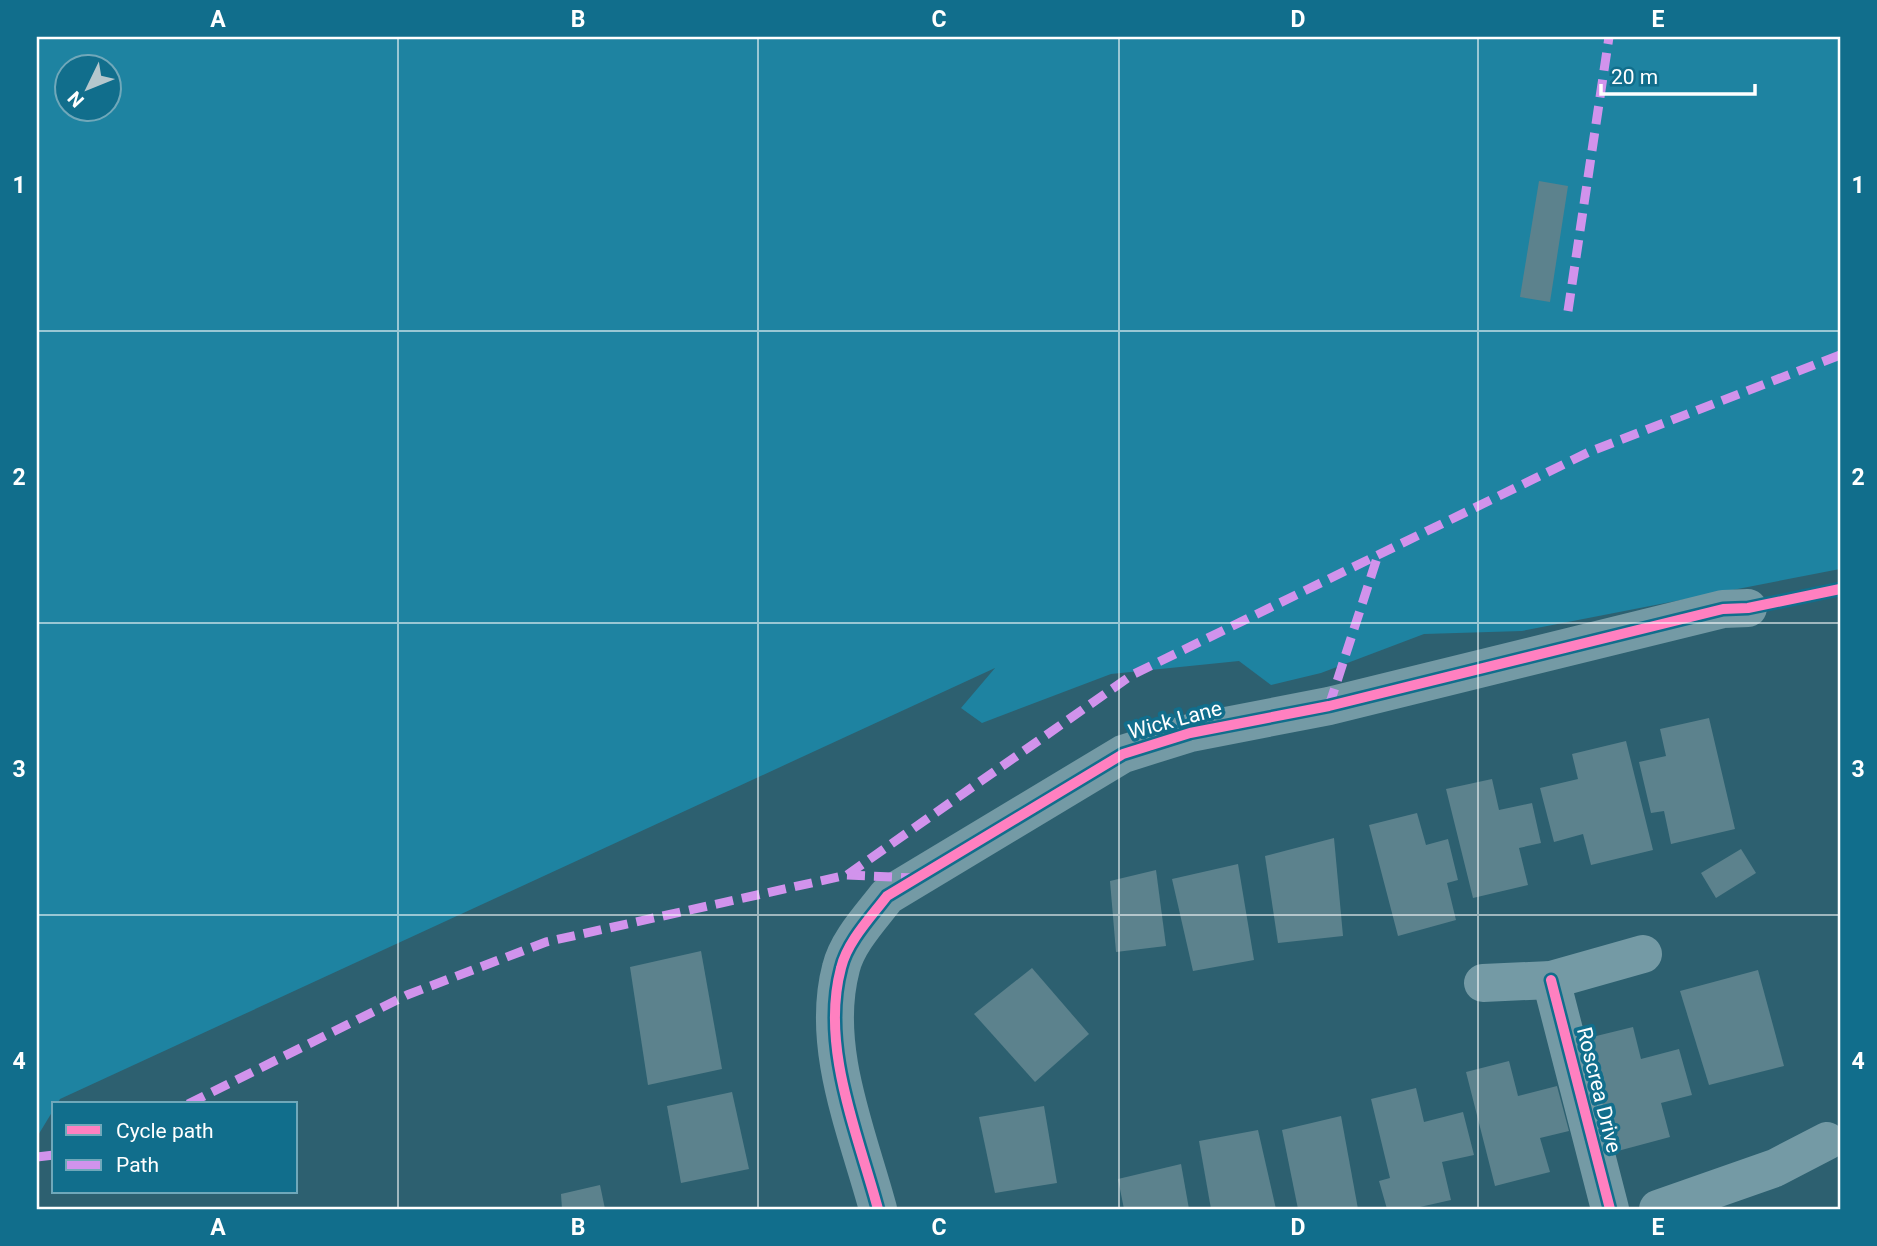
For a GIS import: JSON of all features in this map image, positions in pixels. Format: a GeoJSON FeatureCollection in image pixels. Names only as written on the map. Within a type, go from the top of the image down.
{"type":"FeatureCollection","features":[{"type":"Feature","properties":{"kind":"street","name":"Wick Lane"},"geometry":{"type":"LineString","coordinates":[[878,1209],[838,1060],[834,1009],[841,966],[864,925],[887,896],[1123,754],[1190,733],[1329,706],[1723,609],[1748,608]]}},
{"type":"Feature","properties":{"kind":"street"},"geometry":{"type":"LineString","coordinates":[[1483,983],[1552,980],[1643,954]]}},
{"type":"Feature","properties":{"kind":"street","name":"Roscrea Drive"},"geometry":{"type":"LineString","coordinates":[[1552,980],[1610,1209]]}},
{"type":"Feature","properties":{"kind":"street"},"geometry":{"type":"LineString","coordinates":[[1658,1209],[1775,1168],[1827,1141]]}},
{"type":"Feature","properties":{"kind":"shaded area"},"geometry":{"type":"Polygon","coordinates":[[[37,37],[1840,37],[1840,569],[1522,631],[1424,634],[1321,673],[1271,685],[1239,661],[1111,674],[982,723],[961,708],[995,668],[58,1102],[52,1102],[52,1112],[37,1137],[37,37]]]}},
{"type":"Feature","properties":{"kind":"building"},"geometry":{"type":"Polygon","coordinates":[[[1539,181],[1568,186],[1550,302],[1520,297],[1539,181]]]}},
{"type":"Feature","properties":{"kind":"building"},"geometry":{"type":"Polygon","coordinates":[[[1709,718],[1735,829],[1671,844],[1664,811],[1651,813],[1639,762],[1666,756],[1660,729],[1709,718]]]}},
{"type":"Feature","properties":{"kind":"building"},"geometry":{"type":"Polygon","coordinates":[[[1626,741],[1653,850],[1591,865],[1583,834],[1554,842],[1540,788],[1578,779],[1572,754],[1626,741]]]}},
{"type":"Feature","properties":{"kind":"building"},"geometry":{"type":"Polygon","coordinates":[[[1492,779],[1499,810],[1532,803],[1541,843],[1519,848],[1528,885],[1473,898],[1446,789],[1492,779]]]}},
{"type":"Feature","properties":{"kind":"building"},"geometry":{"type":"Polygon","coordinates":[[[1417,813],[1426,845],[1448,839],[1458,880],[1447,883],[1456,920],[1398,936],[1369,825],[1417,813]]]}},
{"type":"Feature","properties":{"kind":"building"},"geometry":{"type":"Polygon","coordinates":[[[1334,838],[1343,936],[1278,943],[1265,856],[1334,838]]]}},
{"type":"Feature","properties":{"kind":"building"},"geometry":{"type":"Polygon","coordinates":[[[1741,849],[1756,873],[1716,898],[1701,873],[1741,849]]]}},
{"type":"Feature","properties":{"kind":"building"},"geometry":{"type":"Polygon","coordinates":[[[1238,864],[1254,960],[1193,971],[1172,879],[1238,864]]]}},
{"type":"Feature","properties":{"kind":"building"},"geometry":{"type":"Polygon","coordinates":[[[1156,870],[1166,946],[1116,952],[1110,881],[1156,870]]]}},
{"type":"Feature","properties":{"kind":"building"},"geometry":{"type":"Polygon","coordinates":[[[701,951],[722,1069],[648,1085],[630,967],[701,951]]]}},
{"type":"Feature","properties":{"kind":"building"},"geometry":{"type":"Polygon","coordinates":[[[1032,968],[1089,1034],[1035,1082],[974,1014],[1032,968]]]}},
{"type":"Feature","properties":{"kind":"building"},"geometry":{"type":"Polygon","coordinates":[[[1758,970],[1784,1066],[1709,1085],[1680,991],[1758,970]]]}},
{"type":"Feature","properties":{"kind":"building"},"geometry":{"type":"Polygon","coordinates":[[[1633,1027],[1641,1059],[1679,1049],[1692,1095],[1661,1103],[1670,1137],[1614,1152],[1584,1039],[1633,1027]]]}},
{"type":"Feature","properties":{"kind":"building"},"geometry":{"type":"Polygon","coordinates":[[[1509,1061],[1518,1096],[1557,1086],[1569,1131],[1540,1138],[1550,1172],[1495,1186],[1466,1072],[1509,1061]]]}},
{"type":"Feature","properties":{"kind":"building"},"geometry":{"type":"Polygon","coordinates":[[[1416,1088],[1424,1122],[1463,1112],[1474,1155],[1442,1162],[1451,1200],[1411,1209],[1387,1209],[1379,1181],[1390,1178],[1371,1099],[1416,1088]]]}},
{"type":"Feature","properties":{"kind":"building"},"geometry":{"type":"Polygon","coordinates":[[[732,1092],[749,1169],[681,1183],[667,1106],[732,1092]]]}},
{"type":"Feature","properties":{"kind":"building"},"geometry":{"type":"Polygon","coordinates":[[[1044,1106],[1057,1183],[995,1193],[979,1117],[1044,1106]]]}},
{"type":"Feature","properties":{"kind":"building"},"geometry":{"type":"Polygon","coordinates":[[[1341,1116],[1358,1209],[1298,1209],[1282,1130],[1341,1116]]]}},
{"type":"Feature","properties":{"kind":"building"},"geometry":{"type":"Polygon","coordinates":[[[1258,1130],[1276,1209],[1211,1209],[1199,1141],[1258,1130]]]}},
{"type":"Feature","properties":{"kind":"building"},"geometry":{"type":"Polygon","coordinates":[[[1181,1164],[1189,1209],[1124,1209],[1118,1179],[1181,1164]]]}},
{"type":"Feature","properties":{"kind":"building"},"geometry":{"type":"Polygon","coordinates":[[[600,1185],[605,1209],[562,1209],[561,1194],[600,1185]]]}},
{"type":"Feature","properties":{"kind":"marked path"},"geometry":{"type":"LineString","coordinates":[[1568,311],[1609,37]]}},
{"type":"Feature","properties":{"kind":"marked path"},"geometry":{"type":"LineString","coordinates":[[192,1102],[407,995],[546,942],[847,875],[1132,675],[1589,452],[1840,355]]}},
{"type":"Feature","properties":{"kind":"marked path"},"geometry":{"type":"LineString","coordinates":[[1329,706],[1378,555]]}},
{"type":"Feature","properties":{"kind":"marked path"},"geometry":{"type":"LineString","coordinates":[[847,875],[914,878]]}},
{"type":"Feature","properties":{"kind":"marked path"},"geometry":{"type":"LineString","coordinates":[[37,1157],[52,1155]]}},
{"type":"Feature","properties":{"kind":"cycle path"},"geometry":{"type":"LineString","coordinates":[[878,1209],[844,1090],[835,1028],[836,998],[844,958],[860,930],[887,896],[1123,754],[1190,733],[1329,706],[1723,609],[1748,608],[1840,589]]}},
{"type":"Feature","properties":{"kind":"cycle path"},"geometry":{"type":"LineString","coordinates":[[1551,980],[1610,1209]]}}]}
